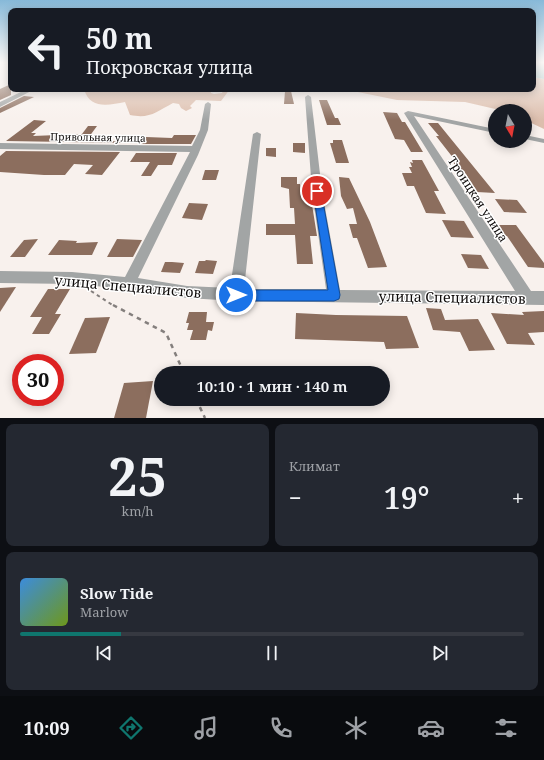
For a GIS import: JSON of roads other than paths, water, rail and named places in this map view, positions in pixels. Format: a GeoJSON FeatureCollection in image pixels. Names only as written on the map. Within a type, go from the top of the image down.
{"type":"FeatureCollection","features":[{"type":"Feature","properties":{"kind":"street"},"geometry":{"type":"LineString","coordinates":[[0,105],[26,92]]}},
{"type":"Feature","properties":{"kind":"street"},"geometry":{"type":"LineString","coordinates":[[308,97],[317,191],[334,295]]}},
{"type":"Feature","properties":{"kind":"street"},"geometry":{"type":"LineString","coordinates":[[129,283],[202,137],[207,120],[208,104]]}},
{"type":"Feature","properties":{"kind":"street","name":"Троицкая улица"},"geometry":{"type":"LineString","coordinates":[[488,130],[408,113],[527,298]]}},
{"type":"Feature","properties":{"kind":"street"},"geometry":{"type":"LineString","coordinates":[[236,295],[257,134]]}},
{"type":"Feature","properties":{"kind":"street"},"geometry":{"type":"LineString","coordinates":[[532,138],[544,141]]}},
{"type":"Feature","properties":{"kind":"street","name":"Привольная улица"},"geometry":{"type":"LineString","coordinates":[[0,146],[195,149]]}},
{"type":"Feature","properties":{"kind":"street","name":"улица Специалистов"},"geometry":{"type":"LineString","coordinates":[[0,277],[72,278],[129,283],[187,292],[236,295],[544,298]]}}]}
